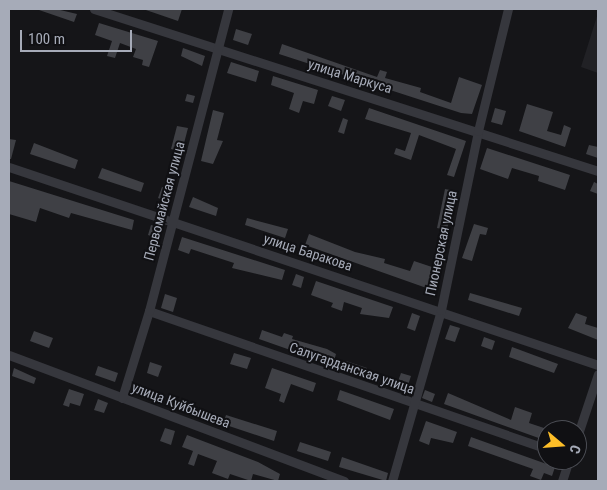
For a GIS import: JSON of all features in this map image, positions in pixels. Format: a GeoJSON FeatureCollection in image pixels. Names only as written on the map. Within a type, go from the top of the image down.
{"type":"FeatureCollection","features":[{"type":"Feature","properties":{"kind":"street","name":"улица Маркуса"},"geometry":{"type":"LineString","coordinates":[[94,9],[598,170]]}},
{"type":"Feature","properties":{"kind":"street","name":"Первомайская улица"},"geometry":{"type":"LineString","coordinates":[[122,398],[149,311],[228,9]]}},
{"type":"Feature","properties":{"kind":"street","name":"Пионерская улица"},"geometry":{"type":"LineString","coordinates":[[392,481],[412,403],[441,310],[478,131],[508,9]]}},
{"type":"Feature","properties":{"kind":"street","name":"улица Баракова"},"geometry":{"type":"LineString","coordinates":[[9,167],[441,310],[598,365]]}},
{"type":"Feature","properties":{"kind":"street","name":"Салугарданская улица"},"geometry":{"type":"LineString","coordinates":[[149,311],[537,446]]}},
{"type":"Feature","properties":{"kind":"street","name":"улица Куйбышева"},"geometry":{"type":"LineString","coordinates":[[9,355],[344,481]]}},
{"type":"Feature","properties":{"kind":"street"},"geometry":{"type":"LineString","coordinates":[[583,420],[598,374]]}},
{"type":"Feature","properties":{"kind":"shaded area"},"geometry":{"type":"Polygon","coordinates":[[[598,13],[598,73],[581,67],[598,13]]]}},
{"type":"Feature","properties":{"kind":"building"},"geometry":{"type":"Polygon","coordinates":[[[56,9],[77,14],[74,22],[39,10],[56,9]]]}},
{"type":"Feature","properties":{"kind":"building"},"geometry":{"type":"Polygon","coordinates":[[[143,9],[182,9],[178,21],[143,9]]]}},
{"type":"Feature","properties":{"kind":"building"},"geometry":{"type":"Polygon","coordinates":[[[99,23],[158,41],[149,67],[142,65],[143,60],[133,57],[136,49],[120,43],[115,58],[107,56],[112,41],[95,35],[99,23]]]}},
{"type":"Feature","properties":{"kind":"building"},"geometry":{"type":"Polygon","coordinates":[[[236,29],[252,34],[248,45],[233,40],[236,29]]]}},
{"type":"Feature","properties":{"kind":"building"},"geometry":{"type":"Polygon","coordinates":[[[282,44],[377,77],[380,70],[387,72],[385,78],[421,88],[420,92],[451,103],[459,77],[482,85],[472,114],[461,113],[279,54],[282,44]]]}},
{"type":"Feature","properties":{"kind":"building"},"geometry":{"type":"Polygon","coordinates":[[[183,48],[205,56],[202,66],[181,56],[183,48]]]}},
{"type":"Feature","properties":{"kind":"building"},"geometry":{"type":"Polygon","coordinates":[[[231,62],[259,71],[256,82],[227,73],[231,62]]]}},
{"type":"Feature","properties":{"kind":"building"},"geometry":{"type":"Polygon","coordinates":[[[273,76],[318,90],[314,104],[303,101],[299,113],[289,109],[294,93],[271,85],[273,76]]]}},
{"type":"Feature","properties":{"kind":"building"},"geometry":{"type":"Polygon","coordinates":[[[187,94],[195,96],[193,103],[185,101],[187,94]]]}},
{"type":"Feature","properties":{"kind":"building"},"geometry":{"type":"Polygon","coordinates":[[[332,96],[345,100],[341,111],[328,106],[332,96]]]}},
{"type":"Feature","properties":{"kind":"building"},"geometry":{"type":"Polygon","coordinates":[[[527,104],[553,112],[547,131],[561,135],[564,125],[571,128],[565,147],[519,131],[527,104]]]}},
{"type":"Feature","properties":{"kind":"building"},"geometry":{"type":"Polygon","coordinates":[[[369,108],[466,141],[454,177],[447,175],[456,149],[419,135],[411,160],[394,154],[396,148],[405,151],[411,133],[365,119],[369,108]]]}},
{"type":"Feature","properties":{"kind":"building"},"geometry":{"type":"Polygon","coordinates":[[[495,108],[506,111],[502,125],[491,122],[495,108]]]}},
{"type":"Feature","properties":{"kind":"building"},"geometry":{"type":"Polygon","coordinates":[[[213,110],[224,113],[217,140],[223,141],[213,164],[201,161],[213,110]]]}},
{"type":"Feature","properties":{"kind":"building"},"geometry":{"type":"Polygon","coordinates":[[[343,118],[348,120],[344,134],[338,132],[343,118]]]}},
{"type":"Feature","properties":{"kind":"building"},"geometry":{"type":"Polygon","coordinates":[[[177,126],[188,128],[182,151],[171,149],[177,126]]]}},
{"type":"Feature","properties":{"kind":"building"},"geometry":{"type":"Polygon","coordinates":[[[9,139],[16,140],[11,159],[9,159],[9,139]]]}},
{"type":"Feature","properties":{"kind":"building"},"geometry":{"type":"Polygon","coordinates":[[[34,143],[78,160],[75,169],[30,154],[34,143]]]}},
{"type":"Feature","properties":{"kind":"building"},"geometry":{"type":"Polygon","coordinates":[[[589,145],[598,147],[598,158],[586,154],[589,145]]]}},
{"type":"Feature","properties":{"kind":"building"},"geometry":{"type":"Polygon","coordinates":[[[487,148],[570,175],[565,190],[538,181],[539,176],[512,168],[508,179],[480,169],[487,148]]]}},
{"type":"Feature","properties":{"kind":"building"},"geometry":{"type":"Polygon","coordinates":[[[102,168],[144,183],[141,192],[98,178],[102,168]]]}},
{"type":"Feature","properties":{"kind":"building"},"geometry":{"type":"Polygon","coordinates":[[[9,181],[134,220],[132,230],[71,213],[69,218],[40,208],[36,222],[9,214],[9,181]]]}},
{"type":"Feature","properties":{"kind":"building"},"geometry":{"type":"Polygon","coordinates":[[[594,182],[598,184],[598,194],[590,191],[594,182]]]}},
{"type":"Feature","properties":{"kind":"building"},"geometry":{"type":"Polygon","coordinates":[[[162,187],[171,190],[167,201],[158,198],[162,187]]]}},
{"type":"Feature","properties":{"kind":"building"},"geometry":{"type":"Polygon","coordinates":[[[445,189],[455,191],[447,230],[437,228],[445,189]]]}},
{"type":"Feature","properties":{"kind":"building"},"geometry":{"type":"Polygon","coordinates":[[[193,197],[218,208],[216,216],[189,207],[193,197]]]}},
{"type":"Feature","properties":{"kind":"building"},"geometry":{"type":"Polygon","coordinates":[[[247,218],[288,229],[285,238],[245,225],[247,218]]]}},
{"type":"Feature","properties":{"kind":"building"},"geometry":{"type":"Polygon","coordinates":[[[474,224],[488,228],[486,235],[480,234],[472,261],[462,258],[474,224]]]}},
{"type":"Feature","properties":{"kind":"building"},"geometry":{"type":"Polygon","coordinates":[[[151,225],[160,228],[157,238],[148,235],[151,225]]]}},
{"type":"Feature","properties":{"kind":"building"},"geometry":{"type":"Polygon","coordinates":[[[309,234],[355,252],[385,259],[384,263],[410,271],[414,261],[432,267],[430,273],[439,276],[435,291],[305,245],[309,234]]]}},
{"type":"Feature","properties":{"kind":"building"},"geometry":{"type":"Polygon","coordinates":[[[182,237],[285,270],[282,280],[232,268],[234,263],[191,249],[189,254],[178,250],[182,237]]]}},
{"type":"Feature","properties":{"kind":"building"},"geometry":{"type":"Polygon","coordinates":[[[296,274],[304,277],[301,288],[292,285],[296,274]]]}},
{"type":"Feature","properties":{"kind":"building"},"geometry":{"type":"Polygon","coordinates":[[[316,281],[393,307],[389,318],[360,314],[362,308],[344,302],[342,311],[331,307],[333,303],[311,295],[316,281]]]}},
{"type":"Feature","properties":{"kind":"building"},"geometry":{"type":"Polygon","coordinates":[[[470,293],[522,308],[519,316],[468,300],[470,293]]]}},
{"type":"Feature","properties":{"kind":"building"},"geometry":{"type":"Polygon","coordinates":[[[165,294],[177,298],[173,312],[161,308],[165,294]]]}},
{"type":"Feature","properties":{"kind":"building"},"geometry":{"type":"Polygon","coordinates":[[[412,313],[420,316],[415,331],[407,328],[412,313]]]}},
{"type":"Feature","properties":{"kind":"building"},"geometry":{"type":"Polygon","coordinates":[[[576,313],[587,317],[585,324],[598,328],[598,340],[568,328],[576,313]]]}},
{"type":"Feature","properties":{"kind":"building"},"geometry":{"type":"Polygon","coordinates":[[[450,325],[460,328],[455,342],[445,339],[450,325]]]}},
{"type":"Feature","properties":{"kind":"building"},"geometry":{"type":"Polygon","coordinates":[[[262,330],[282,337],[284,333],[293,336],[292,339],[327,349],[336,354],[333,365],[259,339],[262,330]]]}},
{"type":"Feature","properties":{"kind":"building"},"geometry":{"type":"Polygon","coordinates":[[[34,331],[53,338],[49,348],[30,341],[34,331]]]}},
{"type":"Feature","properties":{"kind":"building"},"geometry":{"type":"Polygon","coordinates":[[[484,337],[495,341],[492,350],[481,346],[484,337]]]}},
{"type":"Feature","properties":{"kind":"building"},"geometry":{"type":"Polygon","coordinates":[[[512,347],[558,364],[554,373],[509,357],[512,347]]]}},
{"type":"Feature","properties":{"kind":"building"},"geometry":{"type":"Polygon","coordinates":[[[234,353],[251,358],[247,369],[230,364],[234,353]]]}},
{"type":"Feature","properties":{"kind":"building"},"geometry":{"type":"Polygon","coordinates":[[[346,361],[367,368],[364,376],[344,370],[346,361]]]}},
{"type":"Feature","properties":{"kind":"building"},"geometry":{"type":"Polygon","coordinates":[[[150,362],[162,366],[158,377],[147,373],[150,362]]]}},
{"type":"Feature","properties":{"kind":"building"},"geometry":{"type":"Polygon","coordinates":[[[98,366],[118,373],[115,382],[95,375],[98,366]]]}},
{"type":"Feature","properties":{"kind":"building"},"geometry":{"type":"Polygon","coordinates":[[[14,368],[36,378],[34,384],[12,376],[14,368]]]}},
{"type":"Feature","properties":{"kind":"building"},"geometry":{"type":"Polygon","coordinates":[[[272,368],[316,383],[313,392],[291,384],[284,403],[279,401],[281,394],[265,388],[272,368]]]}},
{"type":"Feature","properties":{"kind":"building"},"geometry":{"type":"Polygon","coordinates":[[[401,373],[411,376],[406,391],[396,387],[401,373]]]}},
{"type":"Feature","properties":{"kind":"building"},"geometry":{"type":"Polygon","coordinates":[[[69,389],[84,394],[80,406],[70,403],[69,407],[63,405],[69,389]]]}},
{"type":"Feature","properties":{"kind":"building"},"geometry":{"type":"Polygon","coordinates":[[[340,390],[394,409],[390,420],[337,400],[340,390]]]}},
{"type":"Feature","properties":{"kind":"building"},"geometry":{"type":"Polygon","coordinates":[[[425,390],[435,394],[432,402],[422,398],[425,390]]]}},
{"type":"Feature","properties":{"kind":"building"},"geometry":{"type":"Polygon","coordinates":[[[448,393],[511,420],[515,407],[532,413],[529,423],[537,426],[537,437],[444,404],[448,393]]]}},
{"type":"Feature","properties":{"kind":"building"},"geometry":{"type":"Polygon","coordinates":[[[98,399],[108,403],[104,413],[94,410],[98,399]]]}},
{"type":"Feature","properties":{"kind":"building"},"geometry":{"type":"Polygon","coordinates":[[[226,415],[277,431],[274,441],[223,424],[226,415]]]}},
{"type":"Feature","properties":{"kind":"building"},"geometry":{"type":"Polygon","coordinates":[[[426,421],[457,432],[453,443],[431,438],[429,445],[419,441],[426,421]]]}},
{"type":"Feature","properties":{"kind":"building"},"geometry":{"type":"Polygon","coordinates":[[[165,428],[175,431],[171,445],[160,441],[165,428]]]}},
{"type":"Feature","properties":{"kind":"building"},"geometry":{"type":"Polygon","coordinates":[[[187,435],[258,462],[280,474],[278,481],[253,474],[251,481],[230,474],[228,479],[212,473],[217,461],[198,454],[194,466],[188,464],[193,451],[182,447],[187,435]]]}},
{"type":"Feature","properties":{"kind":"building"},"geometry":{"type":"Polygon","coordinates":[[[471,437],[537,461],[537,470],[554,470],[552,476],[544,473],[541,480],[530,476],[533,469],[468,446],[471,437]]]}},
{"type":"Feature","properties":{"kind":"building"},"geometry":{"type":"Polygon","coordinates":[[[300,442],[331,452],[328,461],[297,451],[300,442]]]}},
{"type":"Feature","properties":{"kind":"building"},"geometry":{"type":"Polygon","coordinates":[[[342,457],[388,473],[386,481],[339,467],[342,457]]]}}]}
